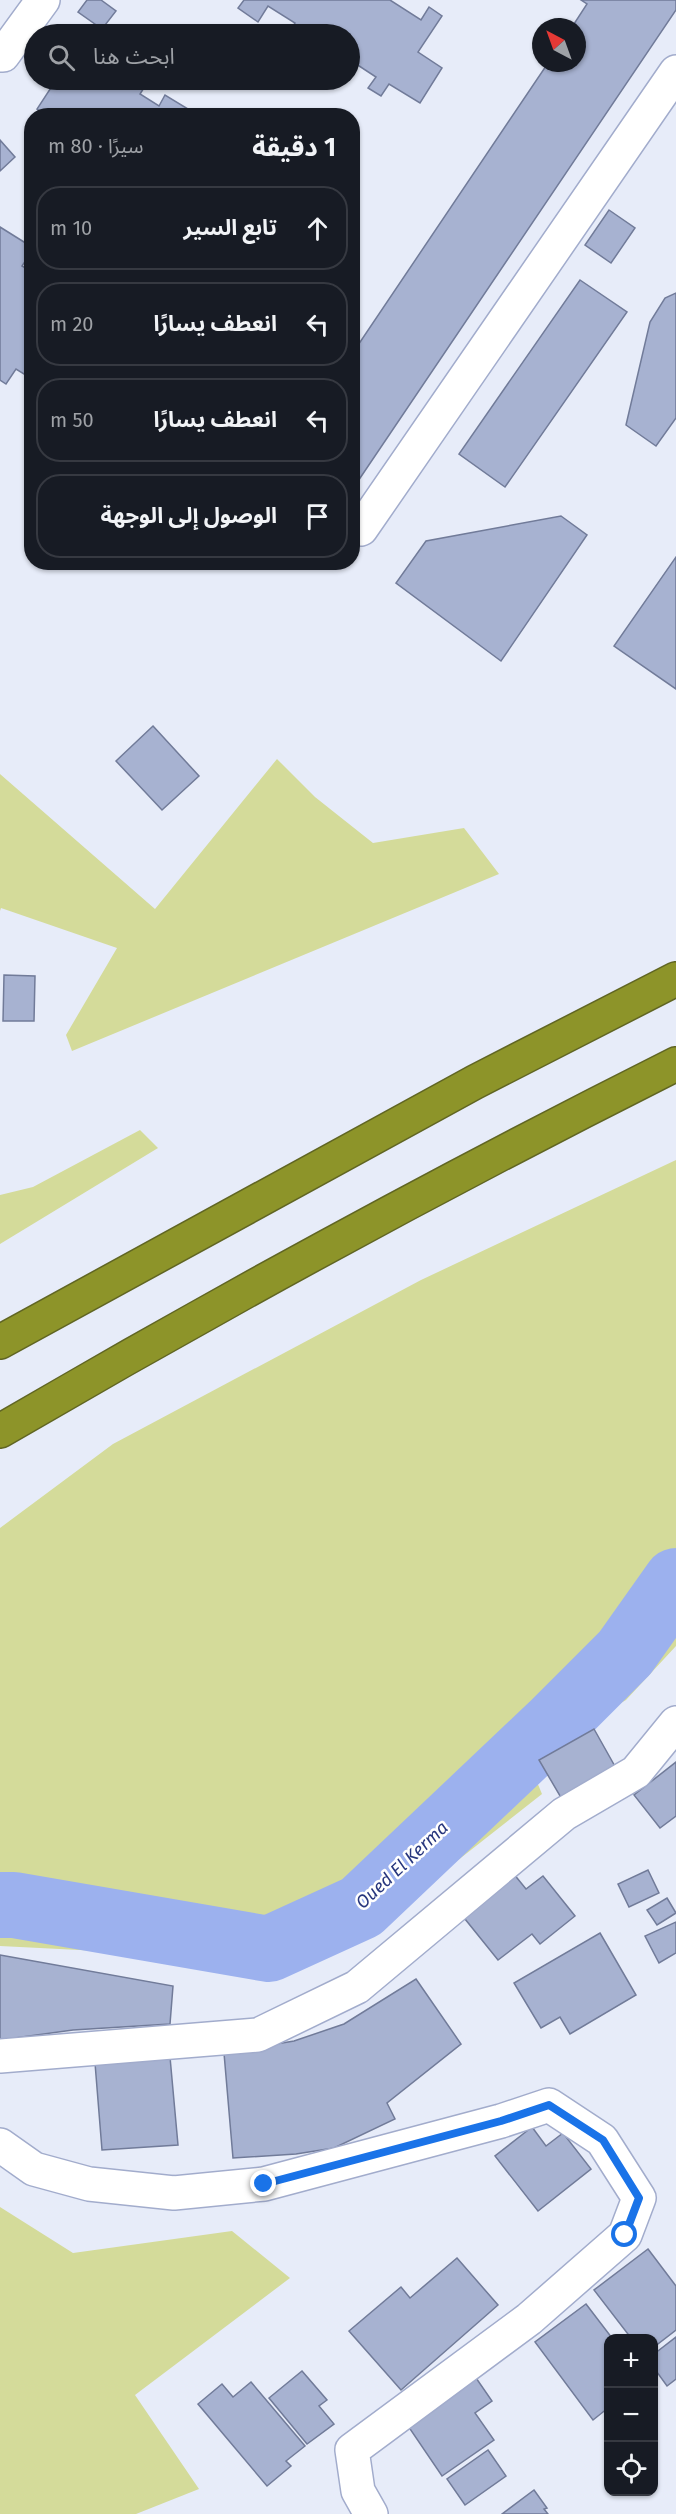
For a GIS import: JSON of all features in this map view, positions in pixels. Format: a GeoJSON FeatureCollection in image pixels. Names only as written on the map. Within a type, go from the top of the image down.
{"type":"FeatureCollection","features":[{"type":"Feature","properties":{"kind":"highway"},"geometry":{"type":"LineString","coordinates":[[0,1342],[475,1082],[676,979]]}},
{"type":"Feature","properties":{"kind":"highway"},"geometry":{"type":"LineString","coordinates":[[0,1431],[183,1324],[576,1114],[676,1064]]}},
{"type":"Feature","properties":{"kind":"street"},"geometry":{"type":"LineString","coordinates":[[26,24],[43,0]]}},
{"type":"Feature","properties":{"kind":"street"},"geometry":{"type":"LineString","coordinates":[[0,55],[3,55],[24,26]]}},
{"type":"Feature","properties":{"kind":"street"},"geometry":{"type":"LineString","coordinates":[[362,529],[676,72]]}},
{"type":"Feature","properties":{"kind":"street"},"geometry":{"type":"LineString","coordinates":[[0,2056],[258,2035],[357,1987],[564,1814],[636,1772],[676,1724]]}},
{"type":"Feature","properties":{"kind":"street"},"geometry":{"type":"LineString","coordinates":[[0,2145],[34,2169],[89,2184],[174,2193],[264,2184],[501,2121],[549,2105],[603,2140],[639,2198],[625,2235],[529,2319],[352,2450],[358,2491],[371,2514]]}},
{"type":"Feature","properties":{"kind":"green space"},"geometry":{"type":"Polygon","coordinates":[[[277,759],[315,797],[373,843],[464,828],[499,874],[72,1051],[66,1035],[117,948],[1,908],[0,911],[0,774],[155,909],[277,759]]]}},
{"type":"Feature","properties":{"kind":"green space"},"geometry":{"type":"Polygon","coordinates":[[[140,1130],[158,1148],[0,1244],[0,1195],[33,1187],[140,1130]]]}},
{"type":"Feature","properties":{"kind":"green space"},"geometry":{"type":"Polygon","coordinates":[[[676,1160],[676,1646],[626,1700],[527,1758],[542,1794],[378,1923],[271,1971],[139,1953],[0,1946],[0,1528],[113,1444],[421,1280],[676,1160]]]}},
{"type":"Feature","properties":{"kind":"green space"},"geometry":{"type":"Polygon","coordinates":[[[0,2207],[73,2253],[232,2231],[290,2278],[135,2395],[199,2489],[136,2514],[0,2514],[0,2207]]]}},
{"type":"Feature","properties":{"kind":"building"},"geometry":{"type":"Polygon","coordinates":[[[87,0],[101,0],[116,11],[106,24],[95,24],[78,12],[87,0]]]}},
{"type":"Feature","properties":{"kind":"building"},"geometry":{"type":"Polygon","coordinates":[[[244,0],[390,0],[421,20],[429,7],[442,16],[418,52],[442,68],[420,103],[389,84],[381,96],[368,88],[376,77],[360,67],[360,24],[294,24],[268,6],[258,22],[238,8],[244,0]]]}},
{"type":"Feature","properties":{"kind":"building"},"geometry":{"type":"Polygon","coordinates":[[[581,0],[676,0],[676,10],[360,478],[360,342],[542,72],[586,72],[586,18],[578,18],[587,4],[581,0]]]}},
{"type":"Feature","properties":{"kind":"building"},"geometry":{"type":"Polygon","coordinates":[[[49,90],[143,90],[140,94],[159,106],[165,95],[186,108],[38,108],[49,90]]]}},
{"type":"Feature","properties":{"kind":"building"},"geometry":{"type":"Polygon","coordinates":[[[0,140],[15,157],[0,171],[0,140]]]}},
{"type":"Feature","properties":{"kind":"building"},"geometry":{"type":"Polygon","coordinates":[[[609,210],[635,228],[611,263],[585,245],[609,210]]]}},
{"type":"Feature","properties":{"kind":"building"},"geometry":{"type":"Polygon","coordinates":[[[0,227],[24,242],[22,266],[24,267],[24,374],[16,369],[6,384],[0,380],[0,227]]]}},
{"type":"Feature","properties":{"kind":"building"},"geometry":{"type":"Polygon","coordinates":[[[580,280],[627,312],[505,487],[459,454],[580,280]]]}},
{"type":"Feature","properties":{"kind":"building"},"geometry":{"type":"Polygon","coordinates":[[[676,293],[676,418],[656,446],[626,425],[650,322],[665,298],[676,293]]]}},
{"type":"Feature","properties":{"kind":"building"},"geometry":{"type":"Polygon","coordinates":[[[561,516],[587,535],[501,661],[396,583],[426,541],[561,516]]]}},
{"type":"Feature","properties":{"kind":"building"},"geometry":{"type":"Polygon","coordinates":[[[676,557],[676,689],[614,646],[676,557]]]}},
{"type":"Feature","properties":{"kind":"building"},"geometry":{"type":"Polygon","coordinates":[[[153,726],[199,776],[162,810],[116,761],[153,726]]]}},
{"type":"Feature","properties":{"kind":"building"},"geometry":{"type":"Polygon","coordinates":[[[4,975],[35,976],[34,1021],[3,1021],[4,975]]]}},
{"type":"Feature","properties":{"kind":"building"},"geometry":{"type":"Polygon","coordinates":[[[594,1729],[617,1770],[563,1801],[539,1760],[594,1729]]]}},
{"type":"Feature","properties":{"kind":"building"},"geometry":{"type":"Polygon","coordinates":[[[676,1762],[676,1816],[660,1828],[634,1795],[676,1762]]]}},
{"type":"Feature","properties":{"kind":"building"},"geometry":{"type":"Polygon","coordinates":[[[648,1870],[659,1893],[629,1907],[618,1884],[648,1870]]]}},
{"type":"Feature","properties":{"kind":"building"},"geometry":{"type":"Polygon","coordinates":[[[513,1873],[526,1889],[543,1876],[575,1916],[540,1944],[532,1934],[498,1960],[461,1914],[513,1873]]]}},
{"type":"Feature","properties":{"kind":"building"},"geometry":{"type":"Polygon","coordinates":[[[667,1898],[676,1913],[657,1925],[647,1910],[667,1898]]]}},
{"type":"Feature","properties":{"kind":"building"},"geometry":{"type":"Polygon","coordinates":[[[676,1922],[676,1953],[659,1963],[645,1936],[676,1922]]]}},
{"type":"Feature","properties":{"kind":"building"},"geometry":{"type":"Polygon","coordinates":[[[600,1933],[636,1995],[570,2034],[560,2017],[541,2028],[514,1983],[600,1933]]]}},
{"type":"Feature","properties":{"kind":"building"},"geometry":{"type":"Polygon","coordinates":[[[0,1955],[173,1986],[170,2024],[73,2030],[0,2040],[0,1955]]]}},
{"type":"Feature","properties":{"kind":"building"},"geometry":{"type":"Polygon","coordinates":[[[416,1979],[461,2044],[387,2103],[395,2119],[334,2148],[296,2154],[233,2158],[224,2053],[294,2041],[344,2024],[416,1979]]]}},
{"type":"Feature","properties":{"kind":"building"},"geometry":{"type":"Polygon","coordinates":[[[170,2057],[178,2145],[102,2150],[95,2063],[170,2057]]]}},
{"type":"Feature","properties":{"kind":"building"},"geometry":{"type":"Polygon","coordinates":[[[532,2127],[546,2146],[563,2133],[591,2169],[538,2211],[495,2156],[532,2127]]]}},
{"type":"Feature","properties":{"kind":"building"},"geometry":{"type":"Polygon","coordinates":[[[648,2249],[676,2286],[676,2330],[658,2344],[658,2334],[628,2334],[594,2290],[648,2249]]]}},
{"type":"Feature","properties":{"kind":"building"},"geometry":{"type":"Polygon","coordinates":[[[457,2258],[498,2305],[401,2390],[349,2331],[401,2287],[410,2298],[457,2258]]]}},
{"type":"Feature","properties":{"kind":"building"},"geometry":{"type":"Polygon","coordinates":[[[586,2304],[609,2334],[604,2334],[604,2411],[593,2420],[535,2342],[586,2304]]]}},
{"type":"Feature","properties":{"kind":"building"},"geometry":{"type":"Polygon","coordinates":[[[676,2337],[676,2379],[667,2386],[658,2374],[658,2351],[676,2337]]]}},
{"type":"Feature","properties":{"kind":"building"},"geometry":{"type":"Polygon","coordinates":[[[302,2371],[327,2400],[319,2406],[334,2424],[307,2444],[269,2398],[302,2371]]]}},
{"type":"Feature","properties":{"kind":"building"},"geometry":{"type":"Polygon","coordinates":[[[474,2375],[492,2401],[475,2413],[494,2440],[442,2476],[406,2423],[474,2375]]]}},
{"type":"Feature","properties":{"kind":"building"},"geometry":{"type":"Polygon","coordinates":[[[251,2382],[305,2446],[286,2461],[291,2466],[267,2486],[198,2404],[222,2384],[233,2397],[251,2382]]]}},
{"type":"Feature","properties":{"kind":"building"},"geometry":{"type":"Polygon","coordinates":[[[488,2450],[506,2476],[465,2505],[447,2479],[488,2450]]]}},
{"type":"Feature","properties":{"kind":"building"},"geometry":{"type":"Polygon","coordinates":[[[534,2490],[547,2508],[544,2509],[548,2514],[502,2514],[534,2490]]]}},
{"type":"Feature","properties":{"kind":"waterway","name":"Oued El Kerma"},"geometry":{"type":"LineString","coordinates":[[0,1905],[14,1905],[269,1949],[361,1907],[552,1726],[625,1653],[676,1581]]}},
{"type":"Feature","properties":{"kind":"route"},"geometry":{"type":"LineString","coordinates":[[264,2184],[501,2121],[549,2105],[603,2140],[639,2198],[625,2235]]}}]}
